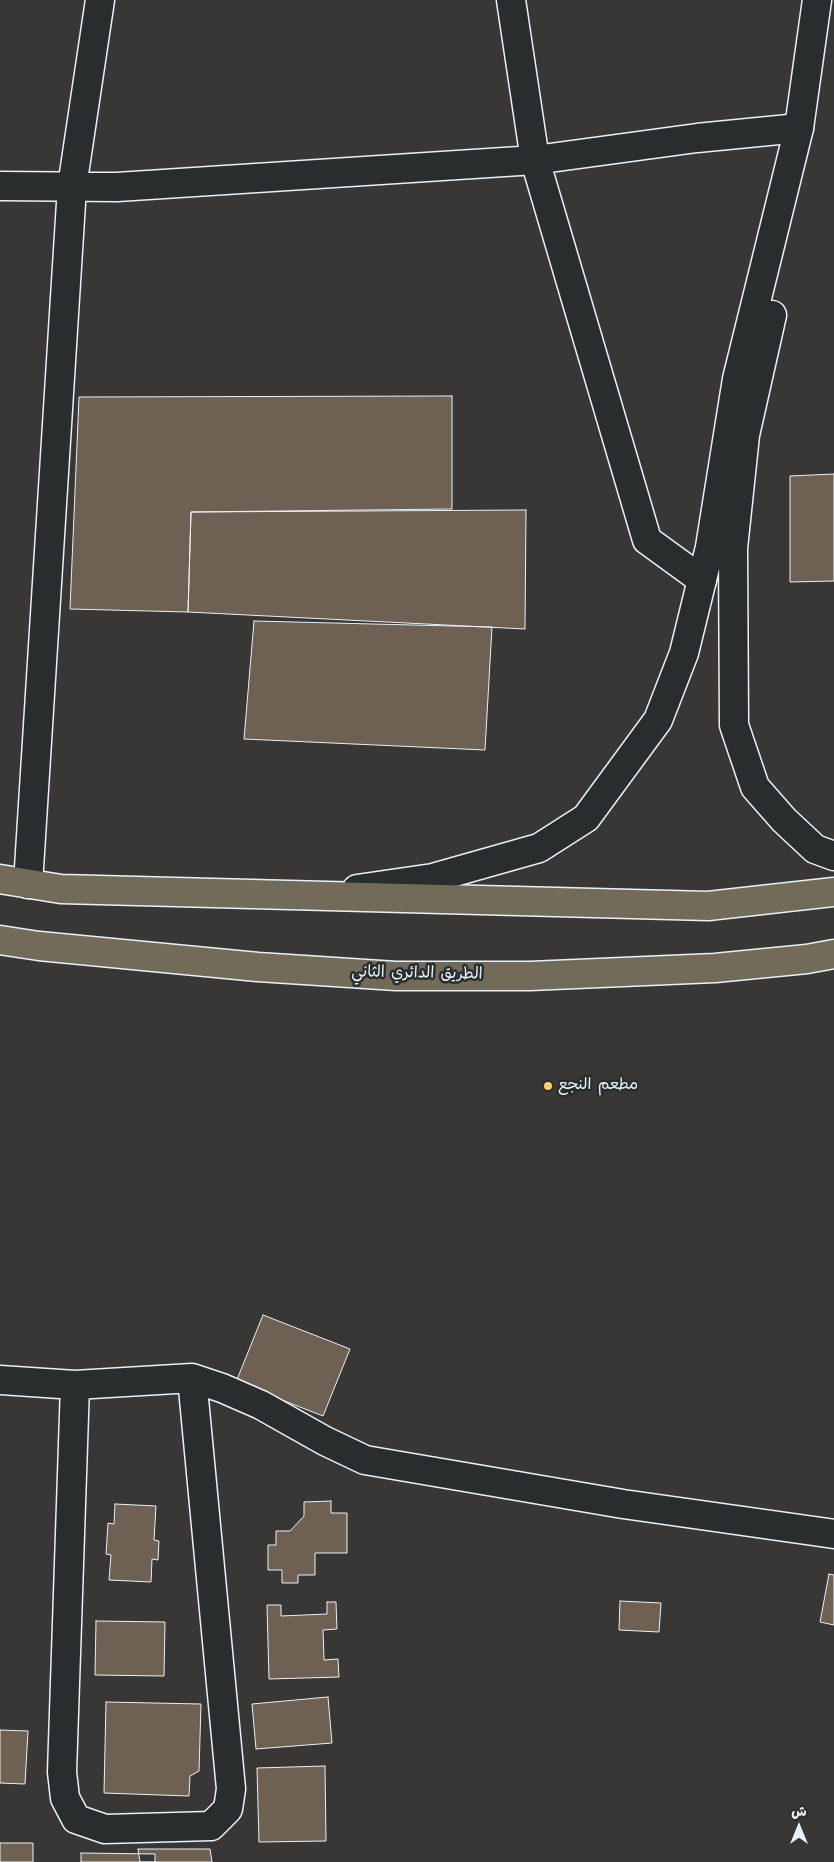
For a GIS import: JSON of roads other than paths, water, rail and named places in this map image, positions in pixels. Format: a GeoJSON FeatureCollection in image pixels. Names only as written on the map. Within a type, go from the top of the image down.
{"type":"FeatureCollection","features":[{"type":"Feature","properties":{"kind":"highway"},"geometry":{"type":"LineString","coordinates":[[0,879],[61,889],[708,906],[834,892]]}},
{"type":"Feature","properties":{"kind":"highway","name":"الطريق الدائري الثاني"},"geometry":{"type":"LineString","coordinates":[[0,940],[39,946],[258,967],[396,976],[530,976],[705,968],[807,959],[834,954]]}},
{"type":"Feature","properties":{"kind":"street"},"geometry":{"type":"LineString","coordinates":[[28,884],[72,187],[100,0]]}},
{"type":"Feature","properties":{"kind":"street"},"geometry":{"type":"LineString","coordinates":[[511,0],[535,160],[602,382],[647,540],[702,580]]}},
{"type":"Feature","properties":{"kind":"street"},"geometry":{"type":"LineString","coordinates":[[319,895],[433,878],[539,848],[586,818],[658,720],[684,653],[710,547],[737,379],[799,128],[817,0]]}},
{"type":"Feature","properties":{"kind":"street"},"geometry":{"type":"LineString","coordinates":[[834,15],[782,271],[744,435],[733,548],[734,725],[755,787],[784,820],[815,849],[834,856]]}},
{"type":"Feature","properties":{"kind":"street"},"geometry":{"type":"LineString","coordinates":[[0,186],[117,187],[535,160],[697,138],[799,128]]}},
{"type":"Feature","properties":{"kind":"street"},"geometry":{"type":"LineString","coordinates":[[75,1385],[62,1772],[65,1798],[76,1819],[105,1829],[211,1826],[228,1809],[231,1789],[192,1378]]}},
{"type":"Feature","properties":{"kind":"street"},"geometry":{"type":"LineString","coordinates":[[0,1380],[75,1385],[192,1378],[222,1388],[261,1405],[325,1441],[365,1460],[623,1504],[834,1534]]}},
{"type":"Feature","properties":{"kind":"place","name":"مطعم النجع"},"geometry":{"type":"Point","coordinates":[548,1086]}}]}
